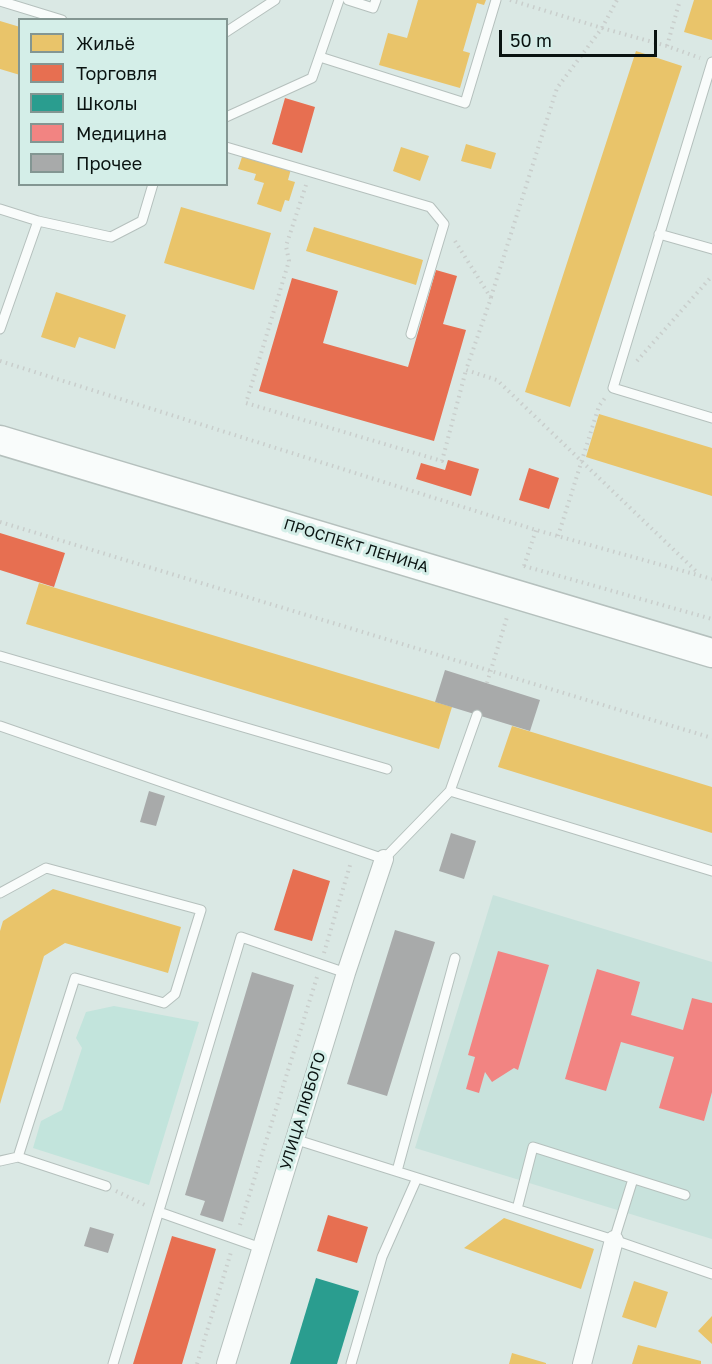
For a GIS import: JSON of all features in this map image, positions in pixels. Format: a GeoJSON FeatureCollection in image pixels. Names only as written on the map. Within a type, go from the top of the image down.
{"type":"FeatureCollection","features":[{"type":"Feature","properties":{"kind":"main road","name":"ПРОСПЕКТ ЛЕНИНА"},"geometry":{"type":"LineString","coordinates":[[0,440],[712,653]]}},
{"type":"Feature","properties":{"kind":"street","name":"УЛИЦА ЛЮБОГО"},"geometry":{"type":"LineString","coordinates":[[226,1364],[294,1139],[384,859]]}},
{"type":"Feature","properties":{"kind":"street"},"geometry":{"type":"LineString","coordinates":[[582,1364],[614,1239]]}},
{"type":"Feature","properties":{"kind":"lane"},"geometry":{"type":"LineString","coordinates":[[228,31],[275,0]]}},
{"type":"Feature","properties":{"kind":"lane"},"geometry":{"type":"LineString","coordinates":[[228,116],[312,78],[339,0]]}},
{"type":"Feature","properties":{"kind":"lane"},"geometry":{"type":"LineString","coordinates":[[348,0],[373,8],[376,0]]}},
{"type":"Feature","properties":{"kind":"lane"},"geometry":{"type":"LineString","coordinates":[[320,57],[465,104],[496,0]]}},
{"type":"Feature","properties":{"kind":"lane"},"geometry":{"type":"LineString","coordinates":[[0,1],[55,18]]}},
{"type":"Feature","properties":{"kind":"lane"},"geometry":{"type":"LineString","coordinates":[[711,62],[613,388],[712,418]]}},
{"type":"Feature","properties":{"kind":"lane"},"geometry":{"type":"LineString","coordinates":[[228,148],[430,207],[444,224],[411,334]]}},
{"type":"Feature","properties":{"kind":"lane"},"geometry":{"type":"LineString","coordinates":[[0,209],[38,221],[111,237],[142,221],[152,186]]}},
{"type":"Feature","properties":{"kind":"lane"},"geometry":{"type":"LineString","coordinates":[[0,329],[38,221]]}},
{"type":"Feature","properties":{"kind":"lane"},"geometry":{"type":"LineString","coordinates":[[659,234],[712,249]]}},
{"type":"Feature","properties":{"kind":"lane"},"geometry":{"type":"LineString","coordinates":[[0,656],[387,769]]}},
{"type":"Feature","properties":{"kind":"lane"},"geometry":{"type":"LineString","coordinates":[[0,726],[384,859],[450,791],[477,715]]}},
{"type":"Feature","properties":{"kind":"lane"},"geometry":{"type":"LineString","coordinates":[[450,791],[712,871]]}},
{"type":"Feature","properties":{"kind":"lane"},"geometry":{"type":"LineString","coordinates":[[0,893],[46,868],[201,910],[175,994],[164,1003],[75,978],[18,1157]]}},
{"type":"Feature","properties":{"kind":"lane"},"geometry":{"type":"LineString","coordinates":[[113,1364],[241,937],[346,973]]}},
{"type":"Feature","properties":{"kind":"lane"},"geometry":{"type":"LineString","coordinates":[[397,1171],[455,958]]}},
{"type":"Feature","properties":{"kind":"lane"},"geometry":{"type":"LineString","coordinates":[[294,1139],[614,1239],[712,1274]]}},
{"type":"Feature","properties":{"kind":"lane"},"geometry":{"type":"LineString","coordinates":[[517,1209],[533,1147],[685,1195]]}},
{"type":"Feature","properties":{"kind":"lane"},"geometry":{"type":"LineString","coordinates":[[0,1161],[18,1157],[106,1186]]}},
{"type":"Feature","properties":{"kind":"lane"},"geometry":{"type":"LineString","coordinates":[[351,1364],[382,1257],[417,1178]]}},
{"type":"Feature","properties":{"kind":"lane"},"geometry":{"type":"LineString","coordinates":[[614,1239],[633,1179]]}},
{"type":"Feature","properties":{"kind":"lane"},"geometry":{"type":"LineString","coordinates":[[159,1212],[261,1248]]}},
{"type":"Feature","properties":{"kind":"path"},"geometry":{"type":"LineString","coordinates":[[509,0],[667,46],[711,62]]}},
{"type":"Feature","properties":{"kind":"path"},"geometry":{"type":"LineString","coordinates":[[310,172],[286,246],[289,261],[246,403],[441,461],[466,370],[557,88],[602,28],[617,0]]}},
{"type":"Feature","properties":{"kind":"path"},"geometry":{"type":"LineString","coordinates":[[667,46],[680,0]]}},
{"type":"Feature","properties":{"kind":"path"},"geometry":{"type":"LineString","coordinates":[[444,224],[491,298]]}},
{"type":"Feature","properties":{"kind":"path"},"geometry":{"type":"LineString","coordinates":[[558,536],[598,405],[712,276]]}},
{"type":"Feature","properties":{"kind":"path"},"geometry":{"type":"LineString","coordinates":[[0,361],[536,530],[712,579]]}},
{"type":"Feature","properties":{"kind":"path"},"geometry":{"type":"LineString","coordinates":[[466,370],[497,380],[698,574]]}},
{"type":"Feature","properties":{"kind":"path"},"geometry":{"type":"LineString","coordinates":[[0,522],[712,738]]}},
{"type":"Feature","properties":{"kind":"path"},"geometry":{"type":"LineString","coordinates":[[520,575],[536,530]]}},
{"type":"Feature","properties":{"kind":"path"},"geometry":{"type":"LineString","coordinates":[[524,566],[712,619]]}},
{"type":"Feature","properties":{"kind":"path"},"geometry":{"type":"LineString","coordinates":[[487,683],[507,617]]}},
{"type":"Feature","properties":{"kind":"path"},"geometry":{"type":"LineString","coordinates":[[197,1364],[355,850]]}},
{"type":"Feature","properties":{"kind":"path"},"geometry":{"type":"LineString","coordinates":[[106,1186],[159,1212]]}},
{"type":"Feature","properties":{"kind":"shaded area"},"geometry":{"type":"Polygon","coordinates":[[[493,895],[712,962],[712,1239],[415,1148],[493,895]]]}},
{"type":"Feature","properties":{"kind":"shaded area"},"geometry":{"type":"Polygon","coordinates":[[[114,1006],[199,1022],[149,1185],[33,1148],[41,1121],[62,1110],[82,1048],[76,1038],[86,1012],[114,1006]]]}},
{"type":"Feature","properties":{"kind":"building: Жильё"},"geometry":{"type":"Polygon","coordinates":[[[418,0],[486,0],[484,5],[477,3],[463,51],[470,53],[460,88],[379,65],[388,33],[407,38],[418,0]]]}},
{"type":"Feature","properties":{"kind":"building: Жильё"},"geometry":{"type":"Polygon","coordinates":[[[694,0],[712,0],[712,40],[684,32],[694,0]]]}},
{"type":"Feature","properties":{"kind":"building: Жильё"},"geometry":{"type":"Polygon","coordinates":[[[0,21],[18,26],[18,74],[0,69],[0,21]]]}},
{"type":"Feature","properties":{"kind":"building: Жильё"},"geometry":{"type":"Polygon","coordinates":[[[636,51],[682,66],[570,407],[525,392],[636,51]]]}},
{"type":"Feature","properties":{"kind":"building: Жильё"},"geometry":{"type":"Polygon","coordinates":[[[466,144],[496,153],[491,169],[461,161],[466,144]]]}},
{"type":"Feature","properties":{"kind":"building: Жильё"},"geometry":{"type":"Polygon","coordinates":[[[401,147],[429,156],[420,181],[393,171],[401,147]]]}},
{"type":"Feature","properties":{"kind":"building: Жильё"},"geometry":{"type":"Polygon","coordinates":[[[243,154],[291,169],[288,180],[295,182],[289,201],[285,200],[281,212],[257,204],[264,183],[254,180],[256,174],[238,169],[243,154]]]}},
{"type":"Feature","properties":{"kind":"building: Жильё"},"geometry":{"type":"Polygon","coordinates":[[[181,207],[271,233],[254,290],[164,263],[181,207]]]}},
{"type":"Feature","properties":{"kind":"building: Жильё"},"geometry":{"type":"Polygon","coordinates":[[[314,227],[423,260],[416,285],[306,251],[314,227]]]}},
{"type":"Feature","properties":{"kind":"building: Жильё"},"geometry":{"type":"Polygon","coordinates":[[[56,292],[126,315],[115,349],[79,337],[75,348],[41,337],[56,292]]]}},
{"type":"Feature","properties":{"kind":"building: Жильё"},"geometry":{"type":"Polygon","coordinates":[[[599,414],[712,448],[712,496],[586,457],[599,414]]]}},
{"type":"Feature","properties":{"kind":"building: Жильё"},"geometry":{"type":"Polygon","coordinates":[[[39,583],[452,707],[439,749],[26,624],[39,583]]]}},
{"type":"Feature","properties":{"kind":"building: Жильё"},"geometry":{"type":"Polygon","coordinates":[[[512,726],[712,787],[712,833],[498,767],[512,726]]]}},
{"type":"Feature","properties":{"kind":"building: Жильё"},"geometry":{"type":"Polygon","coordinates":[[[53,889],[181,927],[168,973],[65,943],[44,956],[0,1104],[0,931],[3,921],[53,889]]]}},
{"type":"Feature","properties":{"kind":"building: Жильё"},"geometry":{"type":"Polygon","coordinates":[[[504,1218],[594,1249],[581,1289],[464,1248],[504,1218]]]}},
{"type":"Feature","properties":{"kind":"building: Жильё"},"geometry":{"type":"Polygon","coordinates":[[[634,1281],[668,1292],[656,1328],[622,1317],[634,1281]]]}},
{"type":"Feature","properties":{"kind":"building: Жильё"},"geometry":{"type":"Polygon","coordinates":[[[712,1316],[712,1344],[698,1331],[712,1316]]]}},
{"type":"Feature","properties":{"kind":"building: Жильё"},"geometry":{"type":"Polygon","coordinates":[[[638,1345],[701,1361],[701,1364],[632,1364],[638,1345]]]}},
{"type":"Feature","properties":{"kind":"building: Жильё"},"geometry":{"type":"Polygon","coordinates":[[[512,1353],[546,1363],[546,1364],[509,1364],[512,1353]]]}},
{"type":"Feature","properties":{"kind":"building: Торговля"},"geometry":{"type":"Polygon","coordinates":[[[285,98],[315,107],[302,153],[272,144],[285,98]]]}},
{"type":"Feature","properties":{"kind":"building: Торговля"},"geometry":{"type":"Polygon","coordinates":[[[436,270],[457,276],[443,324],[466,330],[434,441],[259,391],[292,278],[338,291],[323,343],[408,367],[436,270]]]}},
{"type":"Feature","properties":{"kind":"building: Торговля"},"geometry":{"type":"Polygon","coordinates":[[[448,460],[479,469],[471,496],[416,479],[421,463],[445,470],[448,460]]]}},
{"type":"Feature","properties":{"kind":"building: Торговля"},"geometry":{"type":"Polygon","coordinates":[[[529,468],[559,478],[549,509],[519,500],[529,468]]]}},
{"type":"Feature","properties":{"kind":"building: Торговля"},"geometry":{"type":"Polygon","coordinates":[[[0,533],[65,553],[54,587],[0,570],[0,533]]]}},
{"type":"Feature","properties":{"kind":"building: Торговля"},"geometry":{"type":"Polygon","coordinates":[[[293,869],[330,881],[312,941],[274,930],[293,869]]]}},
{"type":"Feature","properties":{"kind":"building: Торговля"},"geometry":{"type":"Polygon","coordinates":[[[328,1215],[368,1227],[357,1263],[317,1251],[328,1215]]]}},
{"type":"Feature","properties":{"kind":"building: Торговля"},"geometry":{"type":"Polygon","coordinates":[[[172,1236],[216,1249],[182,1364],[133,1364],[172,1236]]]}},
{"type":"Feature","properties":{"kind":"building: Школы"},"geometry":{"type":"Polygon","coordinates":[[[316,1278],[359,1291],[337,1364],[290,1364],[316,1278]]]}},
{"type":"Feature","properties":{"kind":"building: Медицина"},"geometry":{"type":"Polygon","coordinates":[[[498,951],[549,965],[518,1070],[514,1068],[492,1082],[485,1072],[479,1093],[466,1089],[475,1057],[468,1055],[498,951]]]}},
{"type":"Feature","properties":{"kind":"building: Медицина"},"geometry":{"type":"Polygon","coordinates":[[[597,969],[640,982],[631,1015],[683,1030],[692,998],[712,1003],[712,1092],[704,1121],[659,1108],[674,1057],[621,1042],[606,1091],[565,1079],[597,969]]]}},
{"type":"Feature","properties":{"kind":"building: Прочее"},"geometry":{"type":"Polygon","coordinates":[[[445,670],[540,700],[530,731],[435,702],[445,670]]]}},
{"type":"Feature","properties":{"kind":"building: Прочее"},"geometry":{"type":"Polygon","coordinates":[[[149,791],[165,796],[156,826],[140,822],[149,791]]]}},
{"type":"Feature","properties":{"kind":"building: Прочее"},"geometry":{"type":"Polygon","coordinates":[[[451,833],[476,841],[464,879],[439,871],[451,833]]]}},
{"type":"Feature","properties":{"kind":"building: Прочее"},"geometry":{"type":"Polygon","coordinates":[[[395,930],[435,942],[387,1096],[347,1084],[395,930]]]}},
{"type":"Feature","properties":{"kind":"building: Прочее"},"geometry":{"type":"Polygon","coordinates":[[[252,972],[294,985],[223,1222],[200,1215],[205,1201],[185,1195],[252,972]]]}},
{"type":"Feature","properties":{"kind":"building: Прочее"},"geometry":{"type":"Polygon","coordinates":[[[90,1227],[114,1234],[108,1253],[84,1246],[90,1227]]]}}]}
